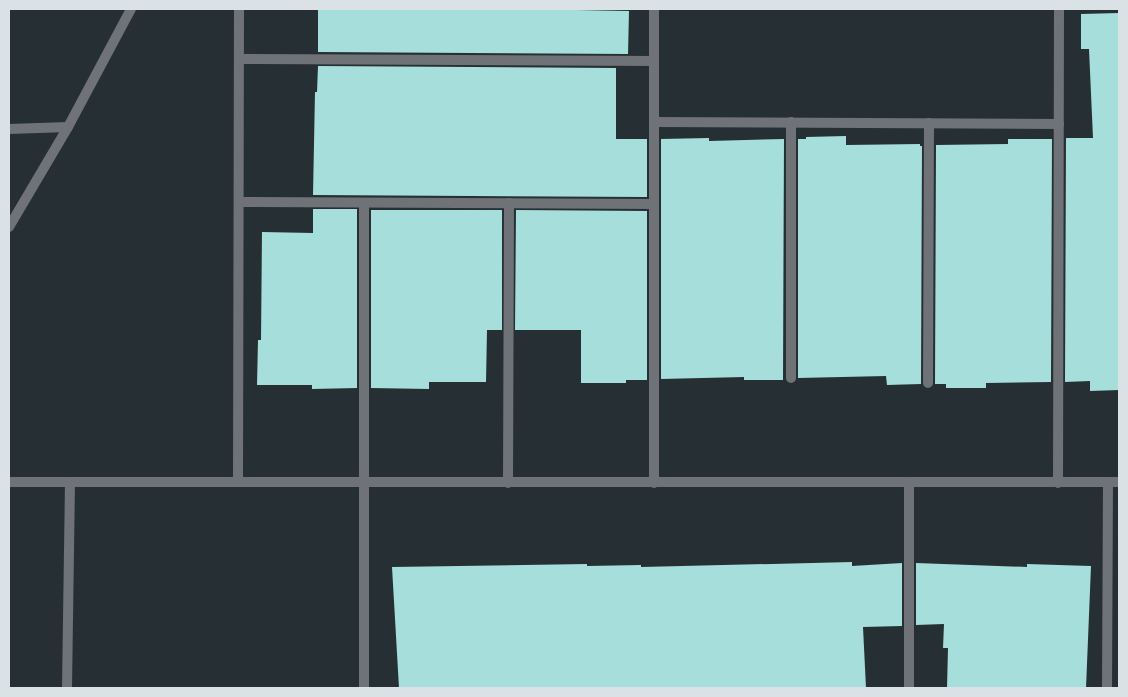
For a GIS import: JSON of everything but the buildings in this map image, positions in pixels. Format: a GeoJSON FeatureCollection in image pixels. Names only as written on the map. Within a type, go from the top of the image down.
{"type":"FeatureCollection","features":[{"type":"Feature","properties":{"kind":"street"},"geometry":{"type":"LineString","coordinates":[[9,227],[68,127],[131,9]]}},
{"type":"Feature","properties":{"kind":"street"},"geometry":{"type":"LineString","coordinates":[[238,482],[239,9]]}},
{"type":"Feature","properties":{"kind":"street"},"geometry":{"type":"LineString","coordinates":[[654,9],[654,482]]}},
{"type":"Feature","properties":{"kind":"street"},"geometry":{"type":"LineString","coordinates":[[1058,483],[1059,9]]}},
{"type":"Feature","properties":{"kind":"street"},"geometry":{"type":"LineString","coordinates":[[239,59],[654,62]]}},
{"type":"Feature","properties":{"kind":"street"},"geometry":{"type":"LineString","coordinates":[[655,122],[1059,124]]}},
{"type":"Feature","properties":{"kind":"street"},"geometry":{"type":"LineString","coordinates":[[791,122],[791,378]]}},
{"type":"Feature","properties":{"kind":"street"},"geometry":{"type":"LineString","coordinates":[[928,383],[929,123]]}},
{"type":"Feature","properties":{"kind":"street"},"geometry":{"type":"LineString","coordinates":[[9,129],[68,127]]}},
{"type":"Feature","properties":{"kind":"street"},"geometry":{"type":"LineString","coordinates":[[239,202],[654,204]]}},
{"type":"Feature","properties":{"kind":"street"},"geometry":{"type":"LineString","coordinates":[[364,203],[364,688]]}},
{"type":"Feature","properties":{"kind":"street"},"geometry":{"type":"LineString","coordinates":[[508,482],[509,203]]}},
{"type":"Feature","properties":{"kind":"street"},"geometry":{"type":"LineString","coordinates":[[9,482],[1119,482]]}},
{"type":"Feature","properties":{"kind":"street"},"geometry":{"type":"LineString","coordinates":[[68,688],[70,482]]}},
{"type":"Feature","properties":{"kind":"street"},"geometry":{"type":"LineString","coordinates":[[909,688],[910,482]]}},
{"type":"Feature","properties":{"kind":"street"},"geometry":{"type":"LineString","coordinates":[[1108,482],[1108,688]]}}]}
